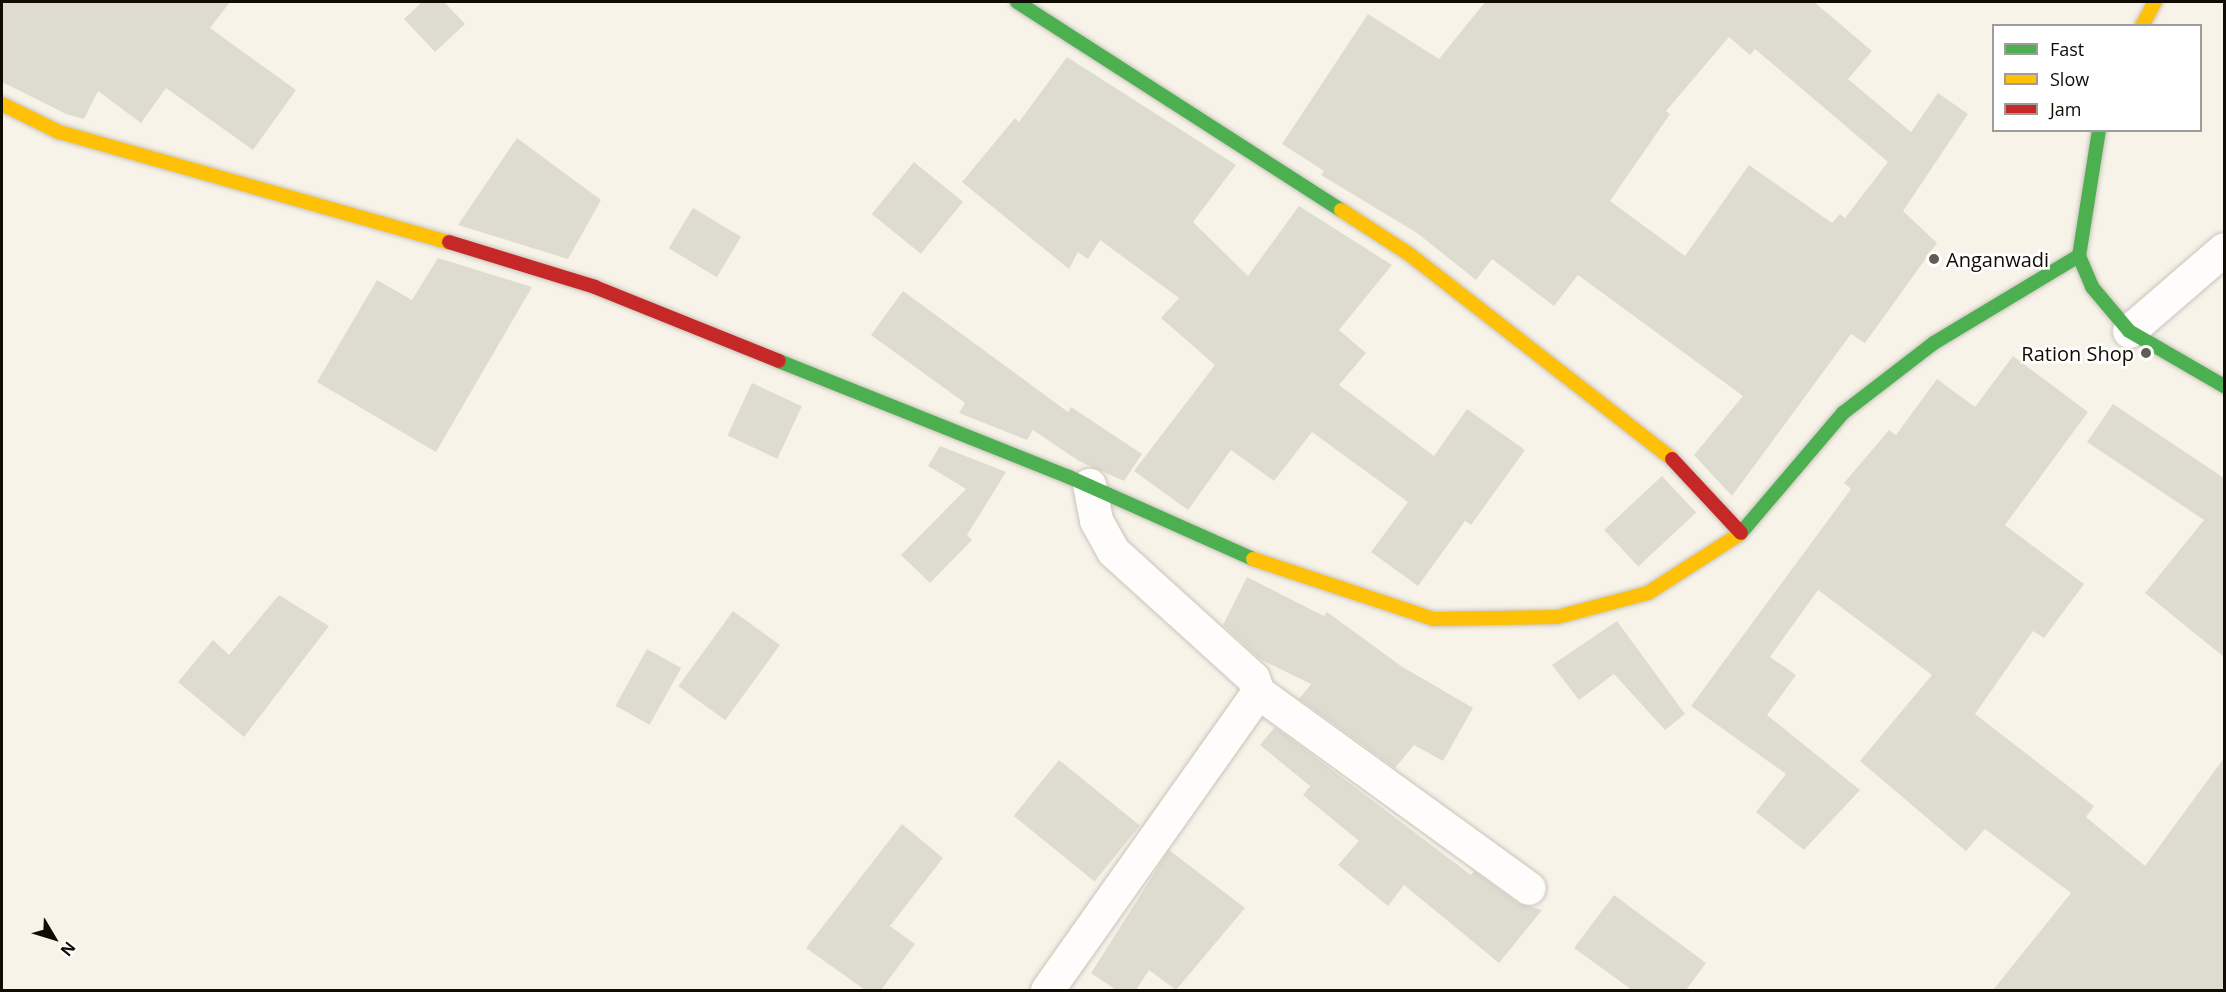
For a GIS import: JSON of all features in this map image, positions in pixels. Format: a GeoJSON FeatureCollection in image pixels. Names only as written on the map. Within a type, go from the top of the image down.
{"type":"FeatureCollection","features":[{"type":"Feature","properties":{"kind":"street"},"geometry":{"type":"LineString","coordinates":[[1017,2],[1409,254],[1673,460],[1741,533]]}},
{"type":"Feature","properties":{"kind":"street"},"geometry":{"type":"LineString","coordinates":[[2143,24],[2155,2]]}},
{"type":"Feature","properties":{"kind":"street"},"geometry":{"type":"LineString","coordinates":[[2,105],[59,132],[363,215],[595,287],[1089,485],[1288,575],[1433,619],[1557,617],[1648,593],[1741,533],[1843,413],[1934,343],[2079,256]]}},
{"type":"Feature","properties":{"kind":"street"},"geometry":{"type":"LineString","coordinates":[[2099,132],[2079,256],[2092,287],[2129,331],[2224,386]]}},
{"type":"Feature","properties":{"kind":"street"},"geometry":{"type":"LineString","coordinates":[[2129,331],[2224,249]]}},
{"type":"Feature","properties":{"kind":"street"},"geometry":{"type":"LineString","coordinates":[[1089,485],[1096,520],[1113,551],[1253,678],[1258,692],[1530,888]]}},
{"type":"Feature","properties":{"kind":"street"},"geometry":{"type":"LineString","coordinates":[[1047,990],[1258,692]]}},
{"type":"Feature","properties":{"kind":"building"},"geometry":{"type":"Polygon","coordinates":[[[2,2],[230,2],[210,28],[296,90],[253,150],[166,88],[141,123],[98,91],[84,119],[66,114],[2,82],[2,2]]]}},
{"type":"Feature","properties":{"kind":"building"},"geometry":{"type":"Polygon","coordinates":[[[422,2],[444,2],[465,24],[435,52],[404,19],[422,2]]]}},
{"type":"Feature","properties":{"kind":"building"},"geometry":{"type":"Polygon","coordinates":[[[1485,2],[1814,2],[1872,51],[1848,79],[1911,132],[1938,93],[1968,114],[1903,211],[1937,243],[1865,343],[1851,334],[1732,496],[1694,455],[1743,396],[1578,275],[1554,306],[1492,259],[1476,280],[1417,233],[1321,175],[1324,171],[1282,144],[1368,14],[1439,59],[1485,2]],[[1729,37],[1666,111],[1670,114],[1610,201],[1685,256],[1749,165],[1832,223],[1840,214],[1845,218],[1888,162],[1755,49],[1750,55],[1729,37]]]}},
{"type":"Feature","properties":{"kind":"building"},"geometry":{"type":"Polygon","coordinates":[[[1067,57],[1236,165],[1193,222],[1248,276],[1299,206],[1392,265],[1339,330],[1366,353],[1339,385],[1434,456],[1467,409],[1525,450],[1471,525],[1465,521],[1418,586],[1371,552],[1408,502],[1312,432],[1274,481],[1231,450],[1188,510],[1134,471],[1215,365],[1161,318],[1179,298],[1100,240],[1088,259],[1078,252],[1069,269],[962,182],[1015,118],[1019,122],[1067,57]]]}},
{"type":"Feature","properties":{"kind":"building"},"geometry":{"type":"Polygon","coordinates":[[[517,138],[601,200],[568,259],[458,225],[517,138]]]}},
{"type":"Feature","properties":{"kind":"building"},"geometry":{"type":"Polygon","coordinates":[[[914,162],[963,202],[921,254],[872,214],[914,162]]]}},
{"type":"Feature","properties":{"kind":"building"},"geometry":{"type":"Polygon","coordinates":[[[693,208],[741,237],[717,277],[669,248],[693,208]]]}},
{"type":"Feature","properties":{"kind":"building"},"geometry":{"type":"Polygon","coordinates":[[[438,258],[532,287],[436,452],[317,382],[377,280],[412,300],[438,258]]]}},
{"type":"Feature","properties":{"kind":"building"},"geometry":{"type":"Polygon","coordinates":[[[903,291],[1068,412],[1071,407],[1142,454],[1124,481],[1079,461],[1033,430],[1027,440],[959,413],[965,403],[871,335],[903,291]]]}},
{"type":"Feature","properties":{"kind":"building"},"geometry":{"type":"Polygon","coordinates":[[[2013,356],[2088,412],[2005,525],[2084,584],[2044,638],[2033,631],[1975,714],[2094,806],[2086,817],[2145,866],[2224,758],[2224,990],[1993,990],[2071,893],[1985,829],[1966,851],[1860,761],[1932,675],[1818,590],[1770,657],[1796,675],[1767,715],[1860,790],[1804,850],[1756,812],[1786,774],[1691,706],[1851,489],[1844,483],[1889,430],[1896,435],[1937,379],[1975,407],[2013,356]]]}},
{"type":"Feature","properties":{"kind":"building"},"geometry":{"type":"Polygon","coordinates":[[[752,383],[802,406],[777,459],[727,436],[752,383]]]}},
{"type":"Feature","properties":{"kind":"building"},"geometry":{"type":"Polygon","coordinates":[[[2113,404],[2224,478],[2224,657],[2145,593],[2204,520],[2087,442],[2113,404]]]}},
{"type":"Feature","properties":{"kind":"building"},"geometry":{"type":"Polygon","coordinates":[[[940,446],[1006,472],[967,535],[972,540],[930,583],[901,555],[966,489],[928,466],[940,446]]]}},
{"type":"Feature","properties":{"kind":"building"},"geometry":{"type":"Polygon","coordinates":[[[1662,476],[1696,513],[1638,566],[1604,530],[1662,476]]]}},
{"type":"Feature","properties":{"kind":"building"},"geometry":{"type":"Polygon","coordinates":[[[1247,577],[1324,616],[1327,612],[1401,666],[1473,708],[1443,761],[1414,745],[1395,768],[1299,699],[1311,684],[1260,659],[1223,625],[1247,577]]]}},
{"type":"Feature","properties":{"kind":"building"},"geometry":{"type":"Polygon","coordinates":[[[279,595],[329,626],[244,737],[178,682],[213,640],[229,655],[279,595]]]}},
{"type":"Feature","properties":{"kind":"building"},"geometry":{"type":"Polygon","coordinates":[[[733,611],[780,645],[725,720],[678,686],[733,611]]]}},
{"type":"Feature","properties":{"kind":"building"},"geometry":{"type":"Polygon","coordinates":[[[1617,621],[1685,714],[1665,730],[1614,674],[1579,700],[1552,665],[1617,621]]]}},
{"type":"Feature","properties":{"kind":"building"},"geometry":{"type":"Polygon","coordinates":[[[647,649],[681,668],[650,725],[615,706],[647,649]]]}},
{"type":"Feature","properties":{"kind":"building"},"geometry":{"type":"Polygon","coordinates":[[[1275,727],[1471,875],[1474,871],[1518,903],[1542,910],[1499,963],[1404,885],[1388,906],[1338,865],[1359,841],[1303,795],[1310,786],[1260,745],[1275,727]]]}},
{"type":"Feature","properties":{"kind":"building"},"geometry":{"type":"Polygon","coordinates":[[[1059,760],[1140,825],[1095,881],[1014,816],[1059,760]]]}},
{"type":"Feature","properties":{"kind":"building"},"geometry":{"type":"Polygon","coordinates":[[[902,824],[943,858],[890,926],[915,944],[881,990],[865,990],[806,948],[902,824]]]}},
{"type":"Feature","properties":{"kind":"building"},"geometry":{"type":"Polygon","coordinates":[[[1169,850],[1245,908],[1176,990],[1149,970],[1136,990],[1116,990],[1091,973],[1169,850]]]}},
{"type":"Feature","properties":{"kind":"building"},"geometry":{"type":"Polygon","coordinates":[[[1614,895],[1706,963],[1686,990],[1632,990],[1574,948],[1614,895]]]}},
{"type":"Feature","properties":{"kind":"traffic: fast"},"geometry":{"type":"LineString","coordinates":[[1017,2],[1341,210]]}},
{"type":"Feature","properties":{"kind":"traffic: fast"},"geometry":{"type":"LineString","coordinates":[[2099,132],[2079,256],[2092,287],[2129,331],[2224,386]]}},
{"type":"Feature","properties":{"kind":"traffic: fast"},"geometry":{"type":"LineString","coordinates":[[1740,534],[1843,413],[1934,343],[2079,256]]}},
{"type":"Feature","properties":{"kind":"traffic: fast"},"geometry":{"type":"LineString","coordinates":[[779,361],[1069,477],[1253,559]]}},
{"type":"Feature","properties":{"kind":"traffic: slow"},"geometry":{"type":"LineString","coordinates":[[2143,24],[2155,2]]}},
{"type":"Feature","properties":{"kind":"traffic: slow"},"geometry":{"type":"LineString","coordinates":[[2,104],[59,132],[449,242]]}},
{"type":"Feature","properties":{"kind":"traffic: slow"},"geometry":{"type":"LineString","coordinates":[[1341,210],[1409,254],[1672,459]]}},
{"type":"Feature","properties":{"kind":"traffic: slow"},"geometry":{"type":"LineString","coordinates":[[1253,559],[1433,619],[1557,617],[1648,593],[1740,534]]}},
{"type":"Feature","properties":{"kind":"traffic: jam"},"geometry":{"type":"LineString","coordinates":[[449,242],[595,287],[779,361]]}},
{"type":"Feature","properties":{"kind":"traffic: jam"},"geometry":{"type":"LineString","coordinates":[[1672,459],[1741,533]]}},
{"type":"Feature","properties":{"kind":"place","name":"Anganwadi"},"geometry":{"type":"Point","coordinates":[1934,259]}},
{"type":"Feature","properties":{"kind":"place","name":"Ration Shop"},"geometry":{"type":"Point","coordinates":[2146,353]}}]}
